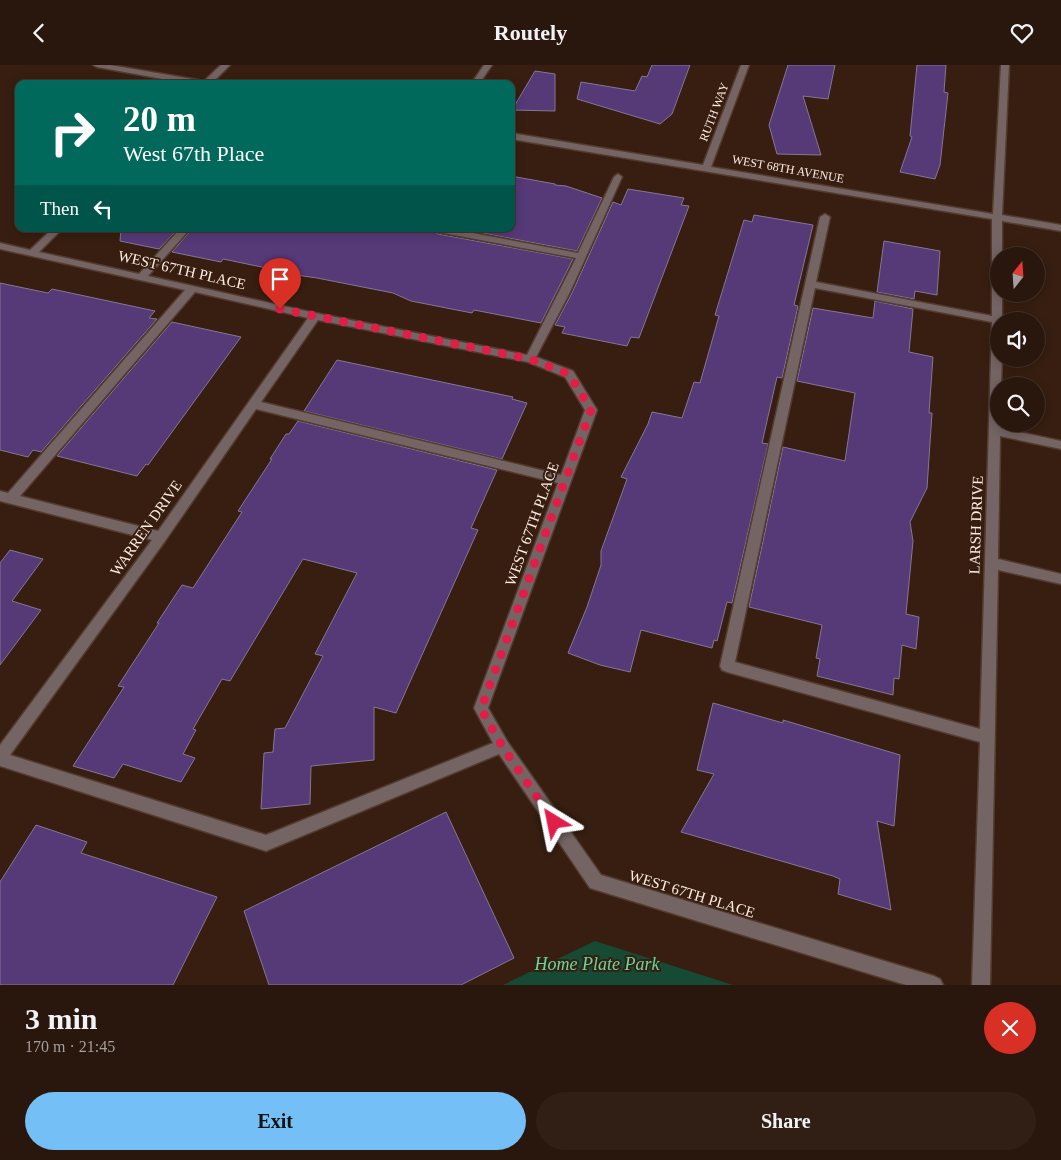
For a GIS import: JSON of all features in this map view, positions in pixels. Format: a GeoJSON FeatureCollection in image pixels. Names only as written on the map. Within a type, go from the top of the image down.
{"type":"FeatureCollection","features":[{"type":"Feature","properties":{"kind":"street"},"geometry":{"type":"LineString","coordinates":[[97,65],[182,80]]}},
{"type":"Feature","properties":{"kind":"street"},"geometry":{"type":"LineString","coordinates":[[209,80],[226,65]]}},
{"type":"Feature","properties":{"kind":"street"},"geometry":{"type":"LineString","coordinates":[[478,80],[488,65]]}},
{"type":"Feature","properties":{"kind":"street","name":"RUTH WAY"},"geometry":{"type":"LineString","coordinates":[[706,168],[745,65]]}},
{"type":"Feature","properties":{"kind":"street","name":"LARSH DRIVE"},"geometry":{"type":"LineString","coordinates":[[997,312],[997,217],[1006,65]]}},
{"type":"Feature","properties":{"kind":"street","name":"WEST 68TH AVENUE"},"geometry":{"type":"LineString","coordinates":[[515,137],[1061,228]]}},
{"type":"Feature","properties":{"kind":"street"},"geometry":{"type":"LineString","coordinates":[[530,359],[552,321],[580,256],[618,177]]}},
{"type":"Feature","properties":{"kind":"street"},"geometry":{"type":"LineString","coordinates":[[824,217],[727,666],[987,737]]}},
{"type":"Feature","properties":{"kind":"street"},"geometry":{"type":"LineString","coordinates":[[32,253],[54,232]]}},
{"type":"Feature","properties":{"kind":"street"},"geometry":{"type":"LineString","coordinates":[[141,277],[182,232]]}},
{"type":"Feature","properties":{"kind":"street"},"geometry":{"type":"LineString","coordinates":[[454,232],[580,256]]}},
{"type":"Feature","properties":{"kind":"street","name":"WEST 67TH PLACE"},"geometry":{"type":"LineString","coordinates":[[0,246],[316,317],[530,359],[569,374],[591,410],[481,709],[502,746],[596,882],[934,985]]}},
{"type":"Feature","properties":{"kind":"street"},"geometry":{"type":"LineString","coordinates":[[810,284],[990,319]]}},
{"type":"Feature","properties":{"kind":"street"},"geometry":{"type":"LineString","coordinates":[[162,537],[6,497],[192,289]]}},
{"type":"Feature","properties":{"kind":"street","name":"WARREN DRIVE"},"geometry":{"type":"LineString","coordinates":[[0,758],[162,537],[253,403],[316,317]]}},
{"type":"Feature","properties":{"kind":"street"},"geometry":{"type":"LineString","coordinates":[[253,403],[565,480]]}},
{"type":"Feature","properties":{"kind":"street","name":"LARSH DRIVE"},"geometry":{"type":"LineString","coordinates":[[981,985],[995,432]]}},
{"type":"Feature","properties":{"kind":"street"},"geometry":{"type":"LineString","coordinates":[[1000,432],[1061,445]]}},
{"type":"Feature","properties":{"kind":"street"},"geometry":{"type":"LineString","coordinates":[[992,563],[1061,579]]}},
{"type":"Feature","properties":{"kind":"street"},"geometry":{"type":"LineString","coordinates":[[0,758],[266,843],[502,746]]}},
{"type":"Feature","properties":{"kind":"green space","name":"Home Plate Park"},"geometry":{"type":"Polygon","coordinates":[[[595,941],[733,985],[503,985],[595,941]]]}},
{"type":"Feature","properties":{"kind":"building"},"geometry":{"type":"Polygon","coordinates":[[[652,65],[690,65],[672,114],[660,124],[577,99],[581,82],[635,91],[642,76],[647,77],[652,65]]]}},
{"type":"Feature","properties":{"kind":"building"},"geometry":{"type":"Polygon","coordinates":[[[788,65],[835,65],[828,99],[803,96],[821,155],[777,154],[769,125],[788,65]]]}},
{"type":"Feature","properties":{"kind":"building"},"geometry":{"type":"Polygon","coordinates":[[[917,65],[946,65],[944,92],[948,93],[940,165],[935,179],[900,172],[912,137],[910,136],[917,65]]]}},
{"type":"Feature","properties":{"kind":"building"},"geometry":{"type":"Polygon","coordinates":[[[535,71],[555,74],[555,111],[515,110],[515,105],[535,71]]]}},
{"type":"Feature","properties":{"kind":"building"},"geometry":{"type":"Polygon","coordinates":[[[515,177],[566,186],[602,198],[577,251],[477,232],[515,232],[515,177]]]}},
{"type":"Feature","properties":{"kind":"building"},"geometry":{"type":"Polygon","coordinates":[[[628,189],[684,198],[681,205],[689,206],[639,338],[631,337],[627,346],[562,333],[565,327],[555,325],[572,293],[613,202],[621,205],[628,189]]]}},
{"type":"Feature","properties":{"kind":"building"},"geometry":{"type":"Polygon","coordinates":[[[754,215],[813,225],[794,305],[798,306],[782,378],[777,377],[762,443],[768,444],[732,603],[727,602],[717,641],[714,640],[712,648],[641,630],[630,672],[600,665],[568,653],[587,607],[601,565],[601,551],[627,479],[621,477],[648,424],[652,412],[682,418],[694,382],[700,383],[719,316],[715,315],[744,220],[752,222],[754,215]]]}},
{"type":"Feature","properties":{"kind":"building"},"geometry":{"type":"Polygon","coordinates":[[[121,232],[175,232],[159,249],[120,241],[121,232]]]}},
{"type":"Feature","properties":{"kind":"building"},"geometry":{"type":"Polygon","coordinates":[[[189,232],[435,232],[573,259],[541,323],[474,310],[472,313],[411,301],[393,293],[275,272],[276,270],[223,259],[221,262],[172,252],[189,232]]]}},
{"type":"Feature","properties":{"kind":"building"},"geometry":{"type":"Polygon","coordinates":[[[884,241],[940,251],[937,295],[915,291],[914,299],[877,292],[884,241]]]}},
{"type":"Feature","properties":{"kind":"building"},"geometry":{"type":"Polygon","coordinates":[[[0,283],[48,293],[52,289],[155,311],[149,318],[157,319],[41,452],[33,450],[28,457],[0,450],[0,283]]]}},
{"type":"Feature","properties":{"kind":"building"},"geometry":{"type":"Polygon","coordinates":[[[875,301],[913,309],[909,352],[933,357],[929,413],[932,413],[927,488],[910,522],[913,541],[906,614],[919,617],[916,649],[902,645],[899,679],[894,678],[893,695],[817,676],[820,659],[816,658],[822,625],[749,607],[783,447],[845,461],[855,393],[797,381],[813,308],[873,318],[875,301]]]}},
{"type":"Feature","properties":{"kind":"building"},"geometry":{"type":"Polygon","coordinates":[[[172,322],[241,337],[148,465],[146,464],[137,476],[57,456],[172,322]]]}},
{"type":"Feature","properties":{"kind":"building"},"geometry":{"type":"Polygon","coordinates":[[[337,360],[513,397],[512,399],[527,403],[502,459],[304,411],[337,360]]]}},
{"type":"Feature","properties":{"kind":"building"},"geometry":{"type":"Polygon","coordinates":[[[298,421],[497,470],[471,528],[478,530],[396,713],[374,707],[374,760],[311,766],[310,804],[261,809],[264,753],[273,752],[275,729],[285,728],[323,656],[315,654],[357,573],[303,559],[230,681],[222,679],[193,729],[196,730],[183,754],[195,758],[181,782],[123,764],[114,778],[73,766],[124,687],[118,686],[159,623],[157,623],[182,585],[193,588],[242,512],[238,511],[272,459],[270,459],[286,434],[289,434],[298,421]]]}},
{"type":"Feature","properties":{"kind":"building"},"geometry":{"type":"Polygon","coordinates":[[[10,550],[43,559],[12,601],[41,610],[0,665],[0,563],[10,550]]]}},
{"type":"Feature","properties":{"kind":"building"},"geometry":{"type":"Polygon","coordinates":[[[713,703],[783,723],[783,720],[900,755],[894,826],[877,821],[891,910],[838,894],[840,879],[833,876],[681,832],[714,774],[697,770],[713,703]]]}},
{"type":"Feature","properties":{"kind":"building"},"geometry":{"type":"Polygon","coordinates":[[[446,812],[514,958],[461,985],[269,985],[244,911],[446,812]]]}},
{"type":"Feature","properties":{"kind":"building"},"geometry":{"type":"Polygon","coordinates":[[[36,825],[87,842],[81,853],[217,897],[173,985],[0,985],[0,882],[36,825]]]}},
{"type":"Feature","properties":{"kind":"route"},"geometry":{"type":"LineString","coordinates":[[280,309],[530,359],[569,374],[591,410],[481,709],[502,746],[554,822]]}}]}
